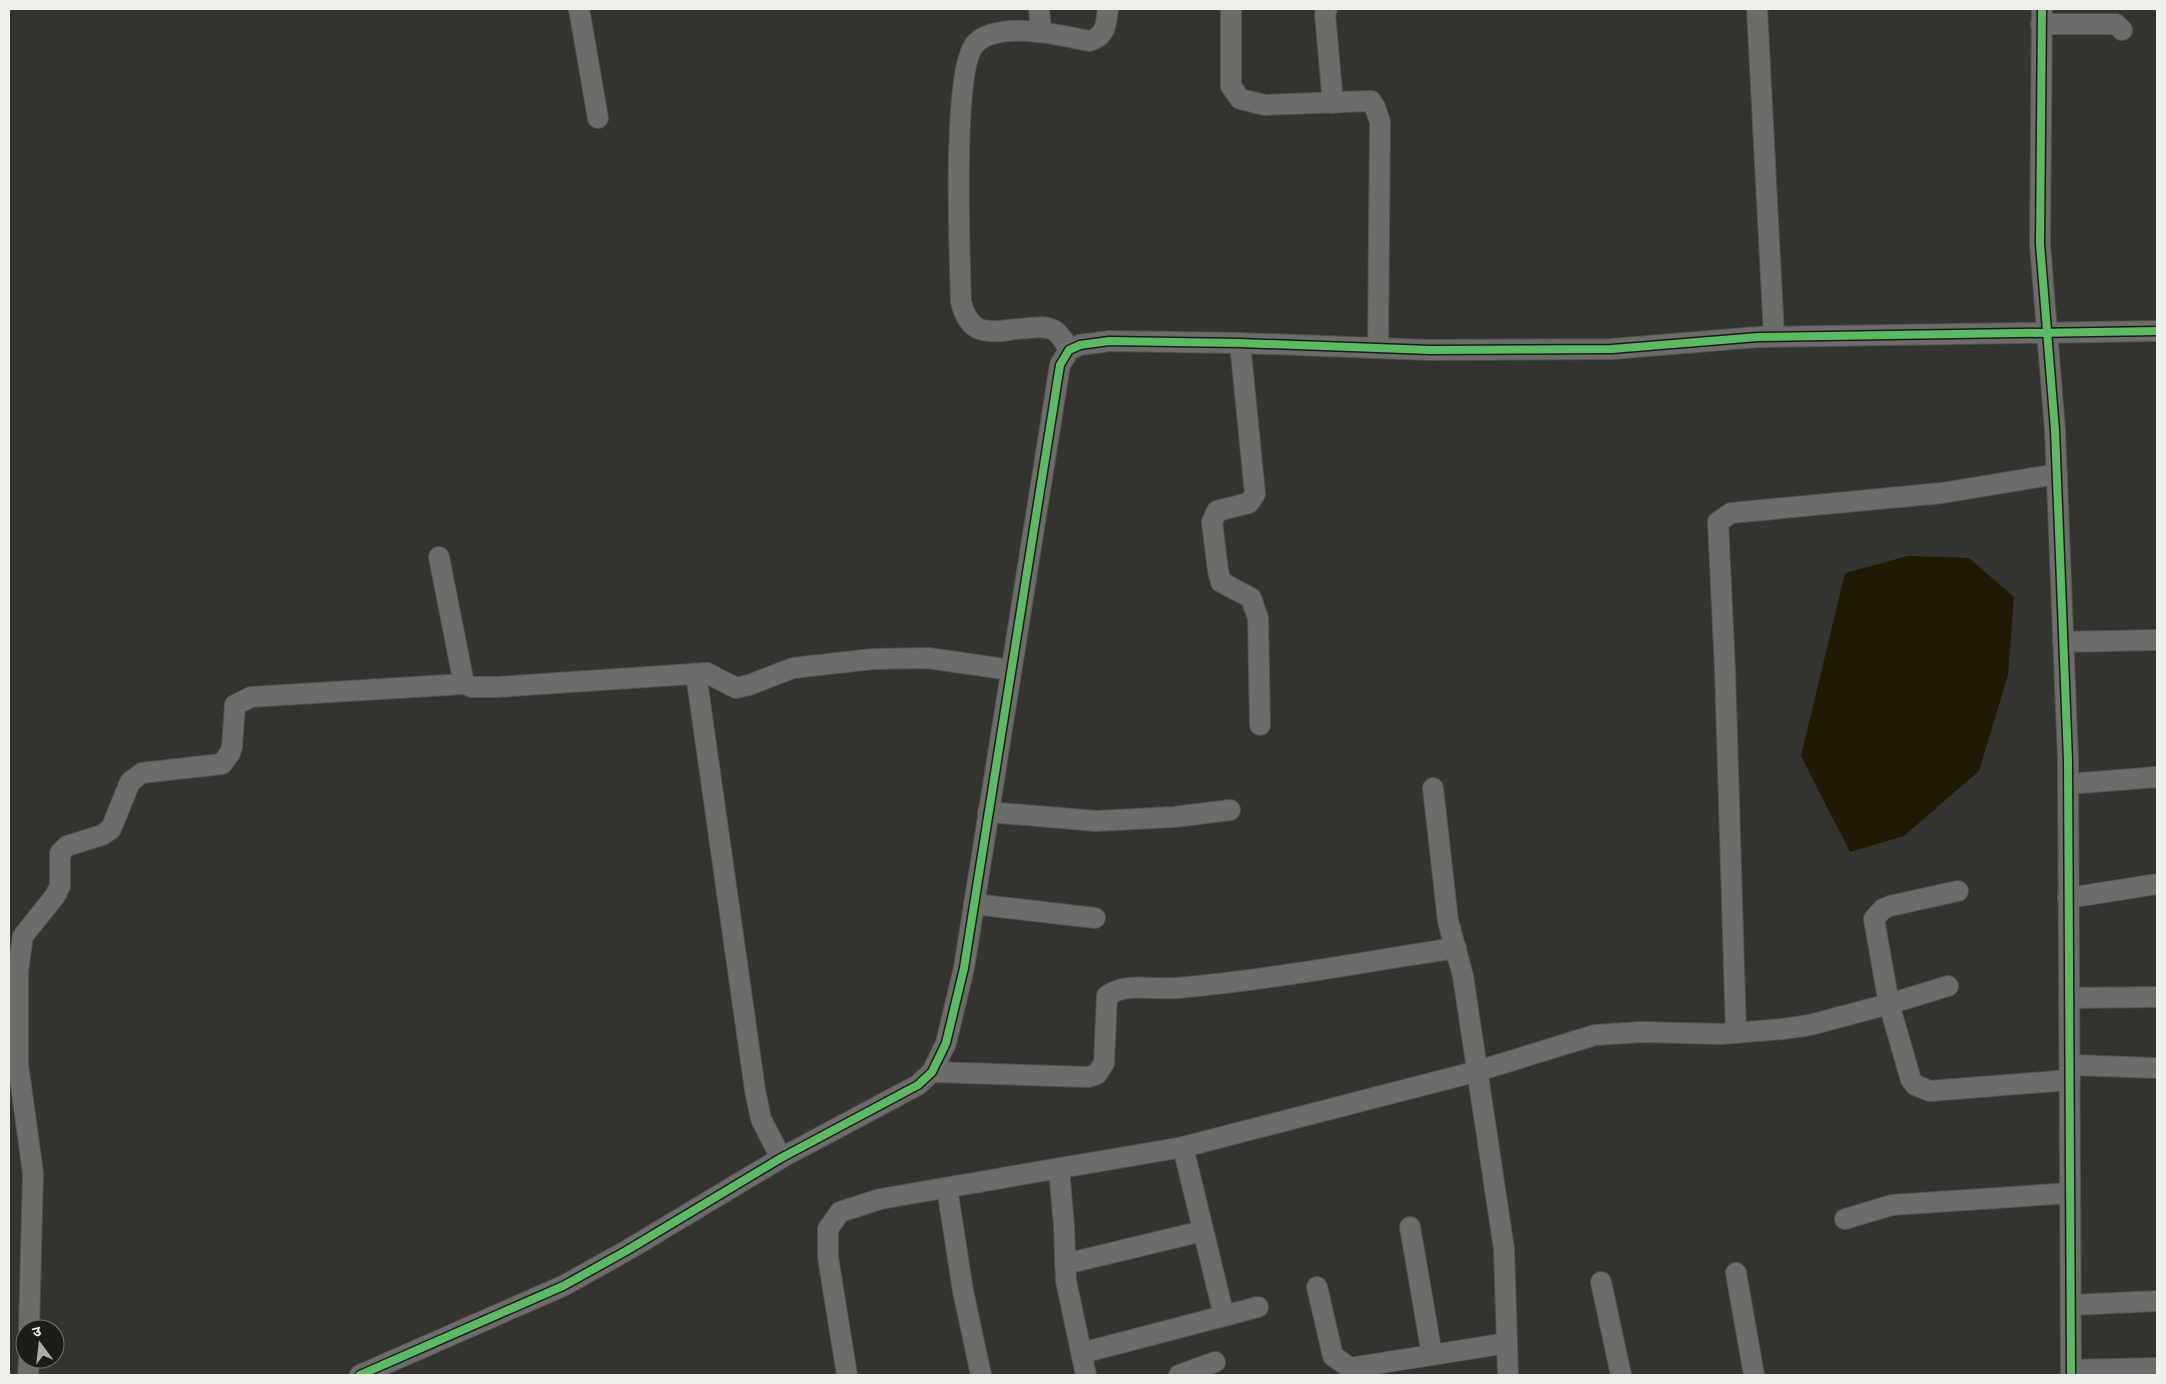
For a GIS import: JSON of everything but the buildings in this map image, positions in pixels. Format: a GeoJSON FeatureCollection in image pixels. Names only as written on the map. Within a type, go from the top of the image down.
{"type":"FeatureCollection","features":[{"type":"Feature","properties":{"kind":"street"},"geometry":{"type":"LineString","coordinates":[[579,9],[598,118]]}},
{"type":"Feature","properties":{"kind":"street"},"geometry":{"type":"LineString","coordinates":[[1039,9],[1041,31]]}},
{"type":"Feature","properties":{"kind":"street"},"geometry":{"type":"LineString","coordinates":[[1069,350],[1061,336],[1054,330],[1040,327],[986,331],[972,327],[964,316],[961,302],[959,118],[968,56],[976,42],[998,33],[1041,31],[1089,41],[1095,39],[1106,28],[1108,9]]}},
{"type":"Feature","properties":{"kind":"street"},"geometry":{"type":"LineString","coordinates":[[1232,9],[1231,86],[1240,99],[1265,105],[1371,101],[1375,107],[1380,122],[1378,347]]}},
{"type":"Feature","properties":{"kind":"street"},"geometry":{"type":"LineString","coordinates":[[1327,9],[1325,14],[1333,103]]}},
{"type":"Feature","properties":{"kind":"street"},"geometry":{"type":"LineString","coordinates":[[1756,9],[1774,336]]}},
{"type":"Feature","properties":{"kind":"street"},"geometry":{"type":"LineString","coordinates":[[2122,30],[2116,24],[2041,16],[2040,244],[2055,430],[2068,784],[2071,1373],[2157,1368]]}},
{"type":"Feature","properties":{"kind":"street"},"geometry":{"type":"LineString","coordinates":[[360,1375],[563,1286],[626,1251],[781,1158],[918,1085],[932,1072],[946,1043],[964,968],[1060,365],[1069,350],[1080,345],[1110,341],[1240,343],[1430,350],[1612,349],[1774,336],[2157,331]]}},
{"type":"Feature","properties":{"kind":"street"},"geometry":{"type":"LineString","coordinates":[[1240,343],[1255,494],[1249,503],[1217,510],[1212,522],[1221,582],[1251,598],[1258,618],[1260,725]]}},
{"type":"Feature","properties":{"kind":"street"},"geometry":{"type":"LineString","coordinates":[[1736,1033],[1725,670],[1718,522],[1731,513],[1942,493],[2057,474]]}},
{"type":"Feature","properties":{"kind":"street"},"geometry":{"type":"LineString","coordinates":[[439,557],[464,684]]}},
{"type":"Feature","properties":{"kind":"street"},"geometry":{"type":"LineString","coordinates":[[2063,642],[2157,640]]}},
{"type":"Feature","properties":{"kind":"street"},"geometry":{"type":"LineString","coordinates":[[29,1319],[33,1173],[18,1064],[18,971],[23,936],[55,896],[60,886],[60,853],[68,846],[102,835],[111,829],[130,782],[142,772],[222,764],[232,747],[235,705],[242,700],[251,697],[464,684],[472,687],[498,688],[707,673],[736,688],[749,686],[793,668],[873,658],[928,658],[1011,670]]}},
{"type":"Feature","properties":{"kind":"street"},"geometry":{"type":"LineString","coordinates":[[696,674],[755,1090],[761,1119],[781,1158]]}},
{"type":"Feature","properties":{"kind":"street"},"geometry":{"type":"LineString","coordinates":[[2068,784],[2157,777]]}},
{"type":"Feature","properties":{"kind":"street"},"geometry":{"type":"LineString","coordinates":[[1433,788],[1448,921],[1463,976],[1504,1249],[1508,1375]]}},
{"type":"Feature","properties":{"kind":"street"},"geometry":{"type":"LineString","coordinates":[[988,812],[1096,821],[1174,817],[1230,810]]}},
{"type":"Feature","properties":{"kind":"street"},"geometry":{"type":"LineString","coordinates":[[2068,898],[2157,884]]}},
{"type":"Feature","properties":{"kind":"street"},"geometry":{"type":"LineString","coordinates":[[1958,891],[1890,906],[1874,919],[1889,1004],[1911,1080],[1915,1085],[1930,1090],[2070,1072],[2157,1068]]}},
{"type":"Feature","properties":{"kind":"street"},"geometry":{"type":"LineString","coordinates":[[974,904],[1095,918]]}},
{"type":"Feature","properties":{"kind":"street"},"geometry":{"type":"LineString","coordinates":[[932,1072],[1088,1077],[1097,1074],[1104,1062],[1107,996],[1114,991],[1176,988],[1456,948]]}},
{"type":"Feature","properties":{"kind":"street"},"geometry":{"type":"LineString","coordinates":[[846,1375],[828,1257],[828,1229],[840,1212],[880,1199],[1183,1147],[1478,1071],[1595,1035],[1642,1032],[1736,1033],[1810,1025],[1948,986]]}},
{"type":"Feature","properties":{"kind":"street"},"geometry":{"type":"LineString","coordinates":[[2069,998],[2157,997]]}},
{"type":"Feature","properties":{"kind":"street"},"geometry":{"type":"LineString","coordinates":[[1183,1147],[1224,1316]]}},
{"type":"Feature","properties":{"kind":"street"},"geometry":{"type":"LineString","coordinates":[[1059,1169],[1066,1281],[1086,1375]]}},
{"type":"Feature","properties":{"kind":"street"},"geometry":{"type":"LineString","coordinates":[[947,1188],[963,1291],[981,1375]]}},
{"type":"Feature","properties":{"kind":"street"},"geometry":{"type":"LineString","coordinates":[[1844,1219],[1892,1205],[2070,1192]]}},
{"type":"Feature","properties":{"kind":"street"},"geometry":{"type":"LineString","coordinates":[[1410,1227],[1432,1355]]}},
{"type":"Feature","properties":{"kind":"street"},"geometry":{"type":"LineString","coordinates":[[1064,1264],[1204,1231]]}},
{"type":"Feature","properties":{"kind":"street"},"geometry":{"type":"LineString","coordinates":[[1736,1274],[1754,1375]]}},
{"type":"Feature","properties":{"kind":"street"},"geometry":{"type":"LineString","coordinates":[[1600,1282],[1621,1375]]}},
{"type":"Feature","properties":{"kind":"street"},"geometry":{"type":"LineString","coordinates":[[1317,1287],[1333,1356],[1339,1363],[1350,1368],[1507,1343]]}},
{"type":"Feature","properties":{"kind":"street"},"geometry":{"type":"LineString","coordinates":[[2071,1305],[2157,1302]]}},
{"type":"Feature","properties":{"kind":"street"},"geometry":{"type":"LineString","coordinates":[[1082,1353],[1258,1307]]}},
{"type":"Feature","properties":{"kind":"street"},"geometry":{"type":"LineString","coordinates":[[1179,1375],[1214,1362]]}},
{"type":"Feature","properties":{"kind":"shaded area"},"geometry":{"type":"Polygon","coordinates":[[[1908,556],[1969,558],[2014,597],[2008,675],[1979,771],[1904,836],[1850,852],[1801,756],[1845,573],[1908,556]]]}},
{"type":"Feature","properties":{"kind":"cycle path"},"geometry":{"type":"LineString","coordinates":[[2042,9],[2040,244],[2055,430],[2068,760],[2071,1375]]}},
{"type":"Feature","properties":{"kind":"cycle path"},"geometry":{"type":"LineString","coordinates":[[360,1375],[563,1286],[626,1251],[781,1158],[918,1085],[932,1072],[946,1043],[964,968],[1060,365],[1069,350],[1080,345],[1109,341],[1240,343],[1430,350],[1612,349],[1758,337],[2157,331]]}}]}
